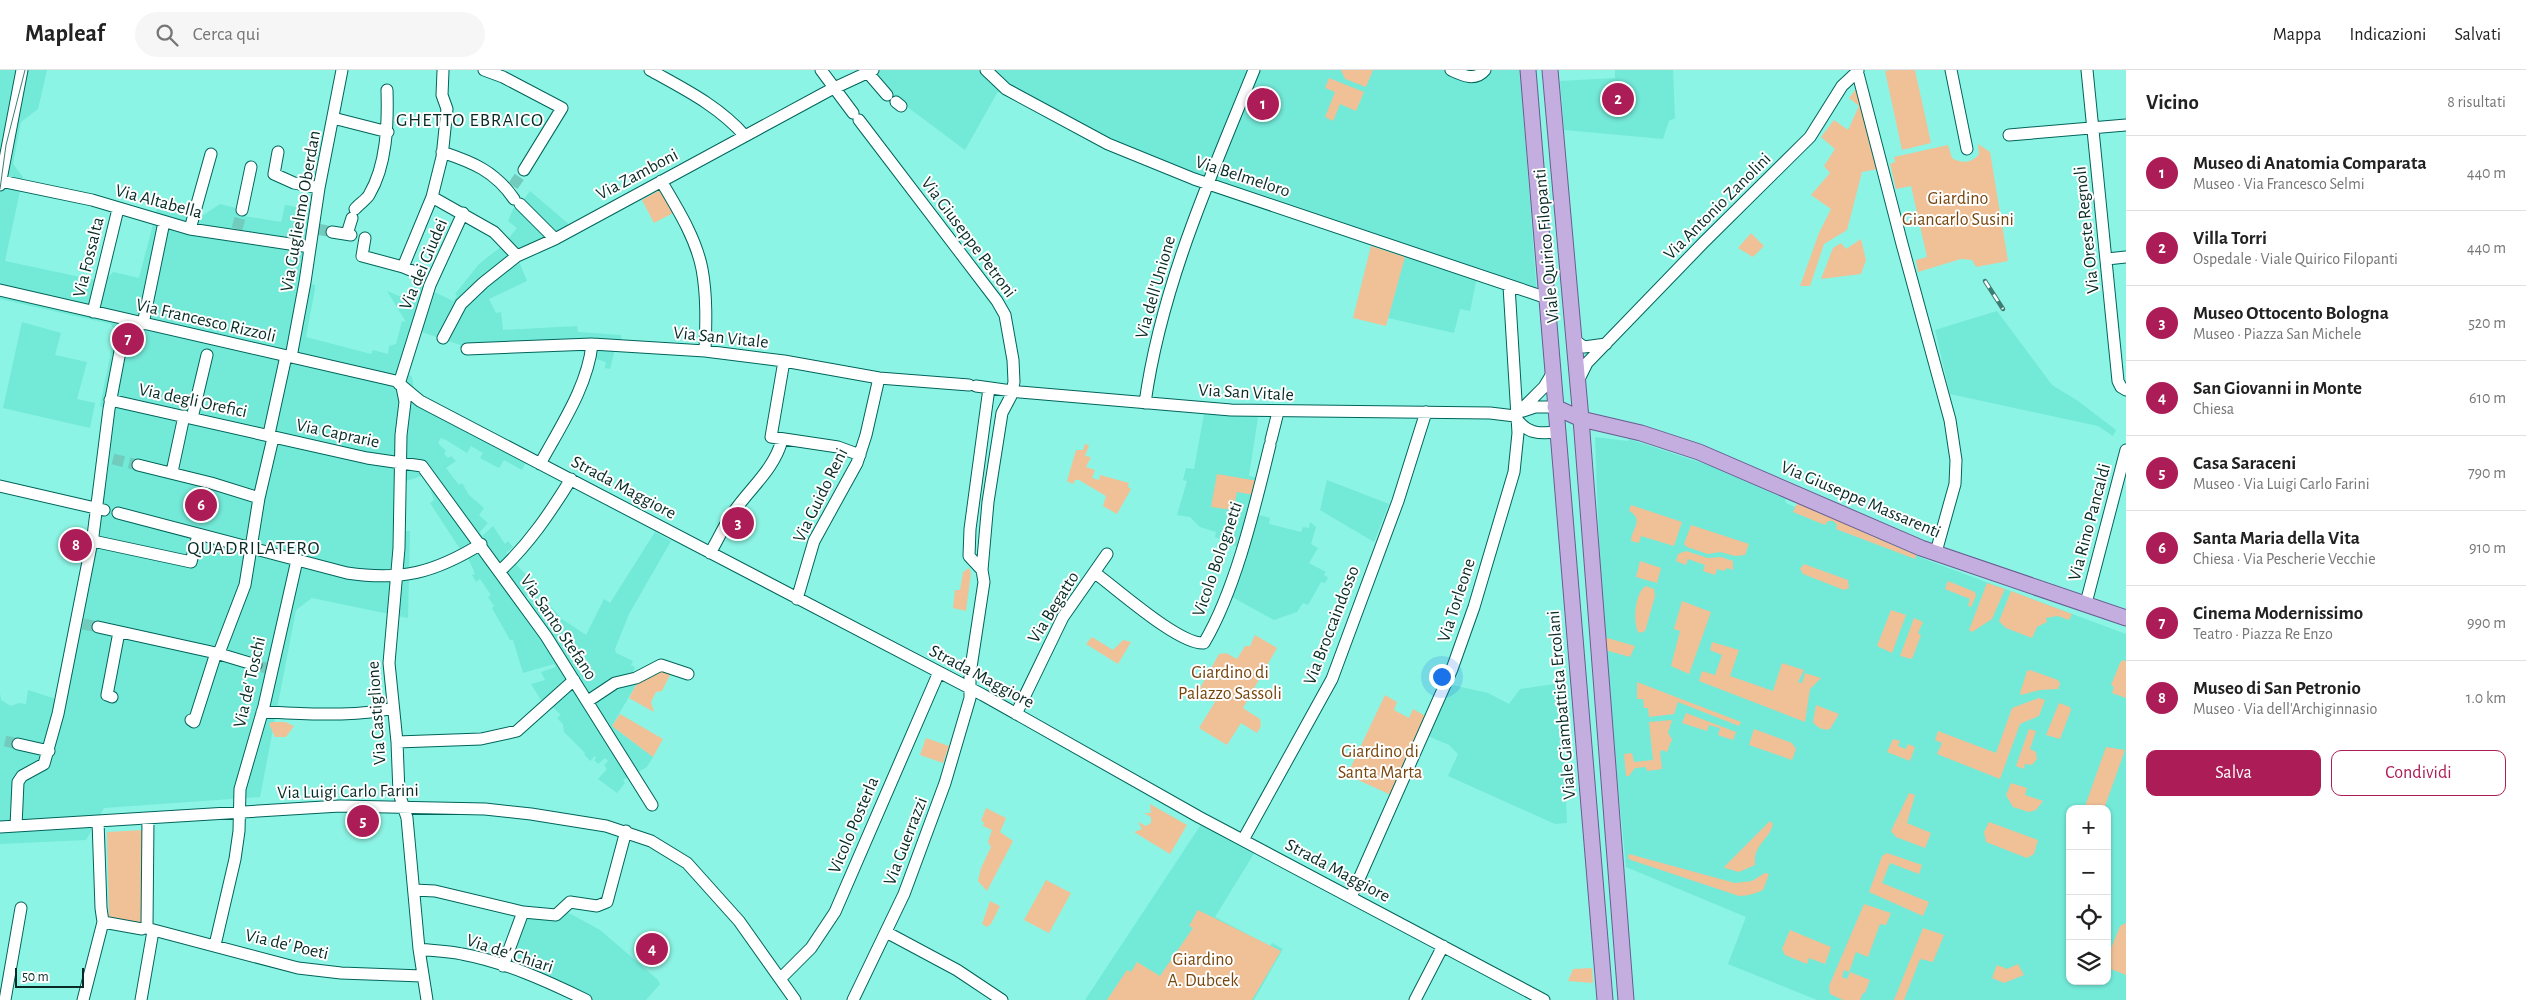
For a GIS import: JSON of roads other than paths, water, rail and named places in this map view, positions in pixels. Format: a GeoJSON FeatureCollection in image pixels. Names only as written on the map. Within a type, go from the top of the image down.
{"type":"FeatureCollection","features":[{"type":"Feature","properties":{"kind":"main road","name":"Viale Quirico Filopanti"},"geometry":{"type":"LineString","coordinates":[[1528,70],[1556,407]]}},
{"type":"Feature","properties":{"kind":"main road","name":"Viale Quirico Filopanti"},"geometry":{"type":"LineString","coordinates":[[1550,70],[1580,418]]}},
{"type":"Feature","properties":{"kind":"main road","name":"Via Giuseppe Massarenti"},"geometry":{"type":"LineString","coordinates":[[1556,407],[1580,418],[1640,433],[1699,452],[1917,546],[2126,618]]}},
{"type":"Feature","properties":{"kind":"main road","name":"Viale Giambattista Ercolani"},"geometry":{"type":"LineString","coordinates":[[1556,407],[1605,1000]]}},
{"type":"Feature","properties":{"kind":"main road"},"geometry":{"type":"LineString","coordinates":[[1558,432],[1580,418],[1626,1000]]}},
{"type":"Feature","properties":{"kind":"street"},"geometry":{"type":"LineString","coordinates":[[0,183],[22,70]]}},
{"type":"Feature","properties":{"kind":"street","name":"Via Guglielmo Oberdan"},"geometry":{"type":"LineString","coordinates":[[191,720],[194,722],[218,653],[242,595],[271,436],[315,228],[319,188],[342,70]]}},
{"type":"Feature","properties":{"kind":"street"},"geometry":{"type":"LineString","coordinates":[[484,70],[562,108],[524,170]]}},
{"type":"Feature","properties":{"kind":"street"},"geometry":{"type":"LineString","coordinates":[[650,70],[706,102],[730,119],[745,136]]}},
{"type":"Feature","properties":{"kind":"street","name":"Via Giuseppe Petroni"},"geometry":{"type":"LineString","coordinates":[[821,70],[1003,310],[1013,360],[1013,391]]}},
{"type":"Feature","properties":{"kind":"street","name":"Via Belmeloro"},"geometry":{"type":"LineString","coordinates":[[986,70],[1006,89],[1137,158],[1547,298]]}},
{"type":"Feature","properties":{"kind":"street","name":"Via dell'Unione"},"geometry":{"type":"LineString","coordinates":[[1145,403],[1149,373],[1170,290],[1207,183],[1254,70]]}},
{"type":"Feature","properties":{"kind":"street"},"geometry":{"type":"LineString","coordinates":[[1450,70],[1470,78],[1478,76],[1485,70]]}},
{"type":"Feature","properties":{"kind":"street","name":"Via Antonio Zanolini"},"geometry":{"type":"LineString","coordinates":[[1842,86],[1843,70]]}},
{"type":"Feature","properties":{"kind":"street"},"geometry":{"type":"LineString","coordinates":[[1858,70],[1902,244],[1948,410],[1956,460],[1951,505],[1936,552]]}},
{"type":"Feature","properties":{"kind":"street","name":"Via Antonio Zanolini"},"geometry":{"type":"LineString","coordinates":[[1577,382],[1584,368],[1607,343],[1703,243],[1810,137],[1842,86],[1858,70]]}},
{"type":"Feature","properties":{"kind":"street"},"geometry":{"type":"LineString","coordinates":[[1950,70],[1967,149]]}},
{"type":"Feature","properties":{"kind":"street","name":"Via Oreste Regnoli"},"geometry":{"type":"LineString","coordinates":[[2087,70],[2123,388]]}},
{"type":"Feature","properties":{"kind":"street"},"geometry":{"type":"LineString","coordinates":[[403,267],[432,197],[442,152],[447,109],[442,95],[443,71]]}},
{"type":"Feature","properties":{"kind":"street"},"geometry":{"type":"LineString","coordinates":[[870,71],[895,101]]}},
{"type":"Feature","properties":{"kind":"street","name":"Via Zamboni"},"geometry":{"type":"LineString","coordinates":[[443,338],[464,302],[483,283],[517,256],[555,238],[834,88],[870,71]]}},
{"type":"Feature","properties":{"kind":"street"},"geometry":{"type":"LineString","coordinates":[[332,232],[349,234],[354,213],[369,195],[388,132],[387,90]]}},
{"type":"Feature","properties":{"kind":"street"},"geometry":{"type":"LineString","coordinates":[[333,118],[388,132]]}},
{"type":"Feature","properties":{"kind":"street"},"geometry":{"type":"LineString","coordinates":[[2009,135],[2126,124]]}},
{"type":"Feature","properties":{"kind":"street"},"geometry":{"type":"LineString","coordinates":[[278,152],[274,174],[294,182],[319,188]]}},
{"type":"Feature","properties":{"kind":"street"},"geometry":{"type":"LineString","coordinates":[[442,152],[475,163],[504,184],[555,238]]}},
{"type":"Feature","properties":{"kind":"street"},"geometry":{"type":"LineString","coordinates":[[190,229],[211,154]]}},
{"type":"Feature","properties":{"kind":"street"},"geometry":{"type":"LineString","coordinates":[[242,210],[251,167]]}},
{"type":"Feature","properties":{"kind":"street"},"geometry":{"type":"LineString","coordinates":[[661,181],[692,240],[702,269],[706,305],[705,351]]}},
{"type":"Feature","properties":{"kind":"street","name":"Via Altabella"},"geometry":{"type":"LineString","coordinates":[[0,183],[92,200],[190,229],[237,233],[310,247]]}},
{"type":"Feature","properties":{"kind":"street"},"geometry":{"type":"LineString","coordinates":[[432,197],[464,213],[494,232],[517,256]]}},
{"type":"Feature","properties":{"kind":"street","name":"Via Fossalta"},"geometry":{"type":"LineString","coordinates":[[92,312],[118,209]]}},
{"type":"Feature","properties":{"kind":"street","name":"Via dei Giudei"},"geometry":{"type":"LineString","coordinates":[[401,385],[427,277],[464,213]]}},
{"type":"Feature","properties":{"kind":"street"},"geometry":{"type":"LineString","coordinates":[[143,324],[164,222]]}},
{"type":"Feature","properties":{"kind":"street"},"geometry":{"type":"LineString","coordinates":[[366,238],[362,256],[403,267],[427,277]]}},
{"type":"Feature","properties":{"kind":"street"},"geometry":{"type":"LineString","coordinates":[[2107,259],[2126,257]]}},
{"type":"Feature","properties":{"kind":"street","name":"Via Torleone"},"geometry":{"type":"LineString","coordinates":[[1352,896],[1446,683],[1474,607],[1514,472],[1518,449],[1518,414],[1510,286]]}},
{"type":"Feature","properties":{"kind":"street","name":"Via Francesco Rizzoli"},"geometry":{"type":"LineString","coordinates":[[0,290],[396,381],[401,385]]}},
{"type":"Feature","properties":{"kind":"street"},"geometry":{"type":"LineString","coordinates":[[16,826],[19,779],[41,767],[49,751],[79,624],[93,539],[101,509],[108,459],[110,400],[126,320]]}},
{"type":"Feature","properties":{"kind":"street"},"geometry":{"type":"LineString","coordinates":[[1573,339],[1584,347],[1607,343]]}},
{"type":"Feature","properties":{"kind":"street"},"geometry":{"type":"LineString","coordinates":[[540,464],[584,378],[592,344]]}},
{"type":"Feature","properties":{"kind":"street","name":"Via San Vitale"},"geometry":{"type":"LineString","coordinates":[[467,349],[592,344],[705,351],[784,361],[879,378],[1145,403],[1278,412],[1518,414],[1535,407],[1556,407]]}},
{"type":"Feature","properties":{"kind":"street"},"geometry":{"type":"LineString","coordinates":[[172,472],[207,355]]}},
{"type":"Feature","properties":{"kind":"street"},"geometry":{"type":"LineString","coordinates":[[784,361],[770,435],[772,438],[838,446],[860,455]]}},
{"type":"Feature","properties":{"kind":"street"},"geometry":{"type":"LineString","coordinates":[[1553,372],[1544,387],[1518,414],[1528,431],[1539,434],[1558,432]]}},
{"type":"Feature","properties":{"kind":"street","name":"Via Guido Reni"},"geometry":{"type":"LineString","coordinates":[[797,599],[814,541],[842,493],[860,455],[879,378]]}},
{"type":"Feature","properties":{"kind":"street","name":"Strada Maggiore"},"geometry":{"type":"LineString","coordinates":[[401,385],[420,401],[970,688],[1243,840],[1352,896],[1544,1000]]}},
{"type":"Feature","properties":{"kind":"street","name":"Via Castiglione"},"geometry":{"type":"LineString","coordinates":[[401,385],[405,402],[389,663],[397,742],[399,794],[407,818],[419,949],[427,1000]]}},
{"type":"Feature","properties":{"kind":"street"},"geometry":{"type":"LineString","coordinates":[[982,570],[972,560],[968,551],[989,388]]}},
{"type":"Feature","properties":{"kind":"street","name":"Via Guerrazzi"},"geometry":{"type":"LineString","coordinates":[[853,1000],[913,872],[936,808],[970,698],[970,674],[983,600],[984,582],[982,570],[988,502],[998,450],[1002,413],[1013,391]]}},
{"type":"Feature","properties":{"kind":"street","name":"Via degli Orefici"},"geometry":{"type":"LineString","coordinates":[[110,400],[271,436]]}},
{"type":"Feature","properties":{"kind":"street","name":"Vicolo Bolognetti"},"geometry":{"type":"LineString","coordinates":[[1095,573],[1156,620],[1194,641],[1204,643],[1227,593],[1250,523],[1278,412]]}},
{"type":"Feature","properties":{"kind":"street","name":"Via Broccaindosso"},"geometry":{"type":"LineString","coordinates":[[1243,840],[1332,679],[1398,501],[1426,412]]}},
{"type":"Feature","properties":{"kind":"street","name":"Via Caprarie"},"geometry":{"type":"LineString","coordinates":[[271,436],[401,464],[419,464],[428,474]]}},
{"type":"Feature","properties":{"kind":"street"},"geometry":{"type":"LineString","coordinates":[[710,553],[735,510],[757,485],[782,440]]}},
{"type":"Feature","properties":{"kind":"street"},"geometry":{"type":"LineString","coordinates":[[982,448],[998,450]]}},
{"type":"Feature","properties":{"kind":"street","name":"Via Rino Pancaldi"},"geometry":{"type":"LineString","coordinates":[[2086,604],[2126,450]]}},
{"type":"Feature","properties":{"kind":"street"},"geometry":{"type":"LineString","coordinates":[[138,465],[172,472],[259,498]]}},
{"type":"Feature","properties":{"kind":"street","name":"Via Santo Stefano"},"geometry":{"type":"LineString","coordinates":[[428,474],[523,602],[588,701],[652,805]]}},
{"type":"Feature","properties":{"kind":"street"},"geometry":{"type":"LineString","coordinates":[[500,571],[521,552],[539,529],[571,479]]}},
{"type":"Feature","properties":{"kind":"street"},"geometry":{"type":"LineString","coordinates":[[0,489],[101,509]]}},
{"type":"Feature","properties":{"kind":"street"},"geometry":{"type":"LineString","coordinates":[[118,513],[346,573],[395,577],[439,566],[481,544]]}},
{"type":"Feature","properties":{"kind":"street"},"geometry":{"type":"LineString","coordinates":[[93,539],[192,562],[198,535]]}},
{"type":"Feature","properties":{"kind":"street","name":"Via Begatto"},"geometry":{"type":"LineString","coordinates":[[1016,714],[1062,617],[1107,554]]}},
{"type":"Feature","properties":{"kind":"street","name":"Via de' Toschi"},"geometry":{"type":"LineString","coordinates":[[215,945],[235,859],[240,789],[262,712],[270,669],[297,560]]}},
{"type":"Feature","properties":{"kind":"street"},"geometry":{"type":"LineString","coordinates":[[98,627],[218,653],[256,665]]}},
{"type":"Feature","properties":{"kind":"street"},"geometry":{"type":"LineString","coordinates":[[112,697],[106,695],[119,632]]}},
{"type":"Feature","properties":{"kind":"street"},"geometry":{"type":"LineString","coordinates":[[588,701],[615,683],[636,678],[661,665],[688,674]]}},
{"type":"Feature","properties":{"kind":"street","name":"Vicolo Posterla"},"geometry":{"type":"LineString","coordinates":[[780,979],[811,948],[835,912],[939,672]]}},
{"type":"Feature","properties":{"kind":"street"},"geometry":{"type":"LineString","coordinates":[[397,742],[481,739],[517,731],[574,680]]}},
{"type":"Feature","properties":{"kind":"street"},"geometry":{"type":"LineString","coordinates":[[262,712],[349,713],[373,712],[393,708]]}},
{"type":"Feature","properties":{"kind":"street"},"geometry":{"type":"LineString","coordinates":[[18,744],[49,751]]}},
{"type":"Feature","properties":{"kind":"street","name":"Via Luigi Carlo Farini"},"geometry":{"type":"LineString","coordinates":[[0,827],[325,806],[404,806],[505,811],[566,819],[626,831],[655,843],[687,863],[739,921],[780,979]]}},
{"type":"Feature","properties":{"kind":"street"},"geometry":{"type":"LineString","coordinates":[[140,1000],[150,929],[148,818]]}},
{"type":"Feature","properties":{"kind":"street"},"geometry":{"type":"LineString","coordinates":[[83,1000],[103,922],[98,822]]}},
{"type":"Feature","properties":{"kind":"street"},"geometry":{"type":"LineString","coordinates":[[414,890],[435,891],[523,912],[551,915],[559,913],[570,902],[597,906],[607,902],[626,831]]}},
{"type":"Feature","properties":{"kind":"street"},"geometry":{"type":"LineString","coordinates":[[5,1000],[21,908]]}},
{"type":"Feature","properties":{"kind":"street"},"geometry":{"type":"LineString","coordinates":[[503,966],[523,912]]}},
{"type":"Feature","properties":{"kind":"street","name":"Via de' Poeti"},"geometry":{"type":"LineString","coordinates":[[103,922],[150,929],[298,968],[341,973],[422,976]]}},
{"type":"Feature","properties":{"kind":"street"},"geometry":{"type":"LineString","coordinates":[[886,932],[942,961],[1002,1000]]}},
{"type":"Feature","properties":{"kind":"street"},"geometry":{"type":"LineString","coordinates":[[1415,1000],[1443,946]]}},
{"type":"Feature","properties":{"kind":"street","name":"Via de' Chiari"},"geometry":{"type":"LineString","coordinates":[[419,949],[462,954],[503,966],[544,980],[586,1000]]}},
{"type":"Feature","properties":{"kind":"street"},"geometry":{"type":"LineString","coordinates":[[780,979],[789,998]]}},
{"type":"Feature","properties":{"kind":"tunnel"},"geometry":{"type":"LineString","coordinates":[[513,186],[524,170]]}},
{"type":"Feature","properties":{"kind":"tunnel"},"geometry":{"type":"LineString","coordinates":[[237,229],[242,210]]}},
{"type":"Feature","properties":{"kind":"tunnel"},"geometry":{"type":"LineString","coordinates":[[317,229],[332,232]]}},
{"type":"Feature","properties":{"kind":"tunnel"},"geometry":{"type":"LineString","coordinates":[[113,459],[138,465]]}},
{"type":"Feature","properties":{"kind":"tunnel"},"geometry":{"type":"LineString","coordinates":[[83,624],[98,627]]}},
{"type":"Feature","properties":{"kind":"tunnel"},"geometry":{"type":"LineString","coordinates":[[256,665],[269,669]]}},
{"type":"Feature","properties":{"kind":"tunnel"},"geometry":{"type":"LineString","coordinates":[[5,741],[18,744]]}},
{"type":"Feature","properties":{"kind":"tram line"},"geometry":{"type":"LineString","coordinates":[[0,189],[6,145],[25,70]]}},
{"type":"Feature","properties":{"kind":"railway"},"geometry":{"type":"LineString","coordinates":[[1985,281],[2003,309]]}},
{"type":"Feature","properties":{"kind":"place","name":"Villa Torri"},"geometry":{"type":"Point","coordinates":[1618,99]}},
{"type":"Feature","properties":{"kind":"place","name":"Museo di Anatomia Comparata"},"geometry":{"type":"Point","coordinates":[1263,104]}},
{"type":"Feature","properties":{"kind":"place","name":"Cinema Modernissimo"},"geometry":{"type":"Point","coordinates":[128,339]}},
{"type":"Feature","properties":{"kind":"place","name":"Santa Maria della Vita"},"geometry":{"type":"Point","coordinates":[201,505]}},
{"type":"Feature","properties":{"kind":"place","name":"Museo Ottocento Bologna"},"geometry":{"type":"Point","coordinates":[738,523]}},
{"type":"Feature","properties":{"kind":"place","name":"Museo di San Petronio"},"geometry":{"type":"Point","coordinates":[76,545]}},
{"type":"Feature","properties":{"kind":"place","name":"Casa Saraceni"},"geometry":{"type":"Point","coordinates":[363,821]}},
{"type":"Feature","properties":{"kind":"place","name":"San Giovanni in Monte"},"geometry":{"type":"Point","coordinates":[652,949]}},
{"type":"Feature","properties":{"kind":"district","name":"GHETTO EBRAICO"},"geometry":{"type":"Point","coordinates":[470,119]}},
{"type":"Feature","properties":{"kind":"district","name":"QUADRILATERO"},"geometry":{"type":"Point","coordinates":[254,547]}},
{"type":"Feature","properties":{"kind":"park label","name":"Giardino Giancarlo Susini"},"geometry":{"type":"Point","coordinates":[1958,208]}},
{"type":"Feature","properties":{"kind":"park label","name":"Giardino di Palazzo Sassoli"},"geometry":{"type":"Point","coordinates":[1230,682]}},
{"type":"Feature","properties":{"kind":"park label","name":"Giardino di Santa Marta"},"geometry":{"type":"Point","coordinates":[1380,761]}},
{"type":"Feature","properties":{"kind":"park label","name":"Giardino A. Dubcek"},"geometry":{"type":"Point","coordinates":[1203,970]}}]}
